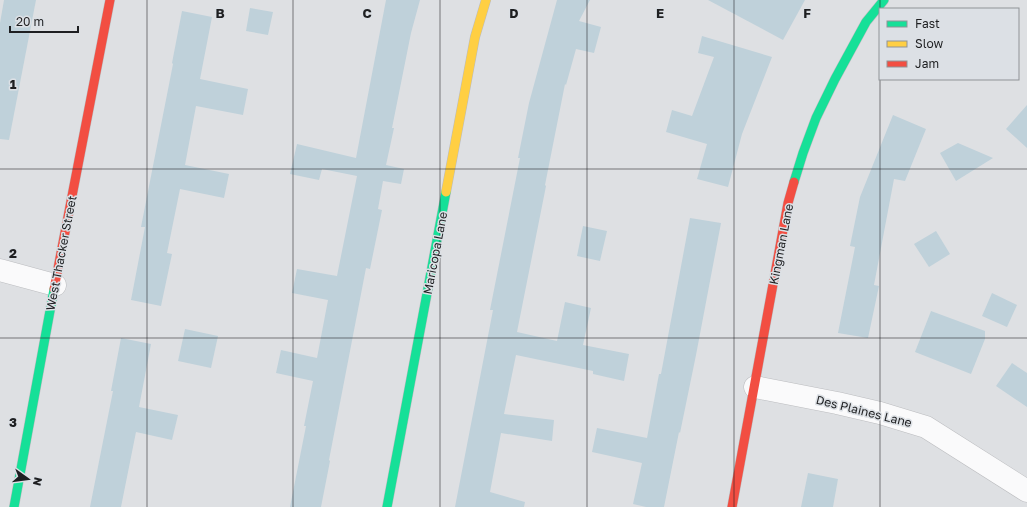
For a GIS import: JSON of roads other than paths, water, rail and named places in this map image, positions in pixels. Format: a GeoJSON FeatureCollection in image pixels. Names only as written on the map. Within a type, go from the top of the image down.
{"type":"FeatureCollection","features":[{"type":"Feature","properties":{"kind":"street","name":"West Thacker Street"},"geometry":{"type":"LineString","coordinates":[[14,507],[110,0]]}},
{"type":"Feature","properties":{"kind":"street","name":"Maricopa Lane"},"geometry":{"type":"LineString","coordinates":[[387,507],[475,36],[486,0]]}},
{"type":"Feature","properties":{"kind":"street","name":"Kingman Lane"},"geometry":{"type":"LineString","coordinates":[[732,507],[788,203],[803,153],[816,118],[866,22],[884,0]]}},
{"type":"Feature","properties":{"kind":"street"},"geometry":{"type":"LineString","coordinates":[[0,270],[55,285]]}},
{"type":"Feature","properties":{"kind":"street","name":"Des Plaines Lane"},"geometry":{"type":"LineString","coordinates":[[755,387],[880,413],[926,427],[1027,491]]}}]}
